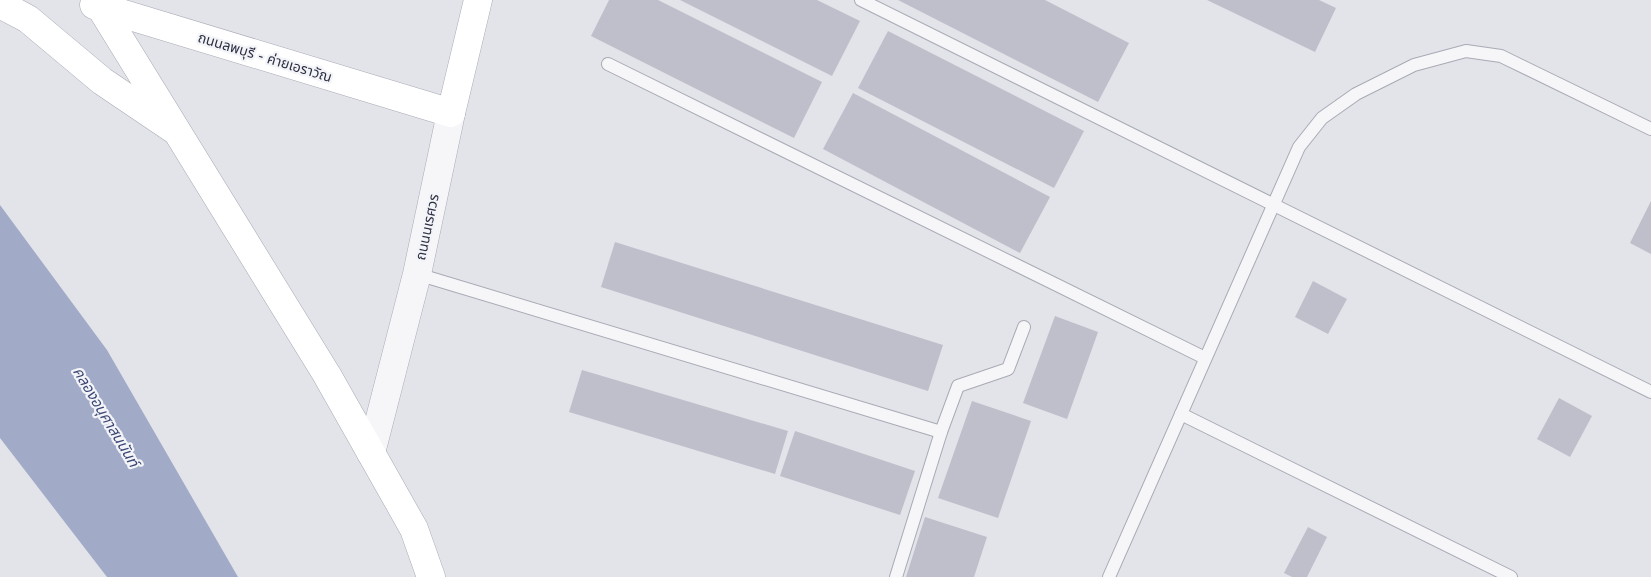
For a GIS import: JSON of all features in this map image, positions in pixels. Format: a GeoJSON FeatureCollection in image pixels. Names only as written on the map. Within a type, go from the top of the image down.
{"type":"FeatureCollection","features":[{"type":"Feature","properties":{"kind":"main road","name":"ถนนนเรศวร"},"geometry":{"type":"LineString","coordinates":[[451,113],[478,0]]}},
{"type":"Feature","properties":{"kind":"main road","name":"ถนนลพบุรี - ค่ายเอราวัณ"},"geometry":{"type":"LineString","coordinates":[[92,2],[451,113]]}},
{"type":"Feature","properties":{"kind":"main road"},"geometry":{"type":"LineString","coordinates":[[92,2],[180,134],[327,374],[414,529],[431,577]]}},
{"type":"Feature","properties":{"kind":"main road"},"geometry":{"type":"LineString","coordinates":[[0,4],[28,19],[102,81],[180,134]]}},
{"type":"Feature","properties":{"kind":"street","name":"ถนนนเรศวร"},"geometry":{"type":"LineString","coordinates":[[371,453],[417,274],[451,113]]}},
{"type":"Feature","properties":{"kind":"lane"},"geometry":{"type":"LineString","coordinates":[[861,0],[1651,392]]}},
{"type":"Feature","properties":{"kind":"lane"},"geometry":{"type":"LineString","coordinates":[[1109,577],[1299,147],[1322,118],[1356,94],[1414,64],[1466,51],[1501,56],[1651,129]]}},
{"type":"Feature","properties":{"kind":"lane"},"geometry":{"type":"LineString","coordinates":[[608,64],[1206,358]]}},
{"type":"Feature","properties":{"kind":"lane"},"geometry":{"type":"LineString","coordinates":[[417,274],[941,432]]}},
{"type":"Feature","properties":{"kind":"lane"},"geometry":{"type":"LineString","coordinates":[[896,577],[941,432],[958,386],[1008,369],[1024,327]]}},
{"type":"Feature","properties":{"kind":"lane"},"geometry":{"type":"LineString","coordinates":[[1181,414],[1511,577]]}},
{"type":"Feature","properties":{"kind":"water","name":"คลองอนุศาสนนันท์"},"geometry":{"type":"Polygon","coordinates":[[[0,205],[107,350],[238,577],[107,577],[0,438],[0,205]]]}},
{"type":"Feature","properties":{"kind":"building"},"geometry":{"type":"Polygon","coordinates":[[[609,0],[658,0],[822,82],[794,138],[591,36],[609,0]]]}},
{"type":"Feature","properties":{"kind":"building"},"geometry":{"type":"Polygon","coordinates":[[[680,0],[817,0],[860,21],[832,76],[680,0]]]}},
{"type":"Feature","properties":{"kind":"building"},"geometry":{"type":"Polygon","coordinates":[[[898,0],[1045,0],[1129,43],[1098,102],[898,0]]]}},
{"type":"Feature","properties":{"kind":"building"},"geometry":{"type":"Polygon","coordinates":[[[1207,0],[1319,0],[1336,8],[1315,52],[1207,0]]]}},
{"type":"Feature","properties":{"kind":"building"},"geometry":{"type":"Polygon","coordinates":[[[888,31],[1084,131],[1054,188],[858,88],[888,31]]]}},
{"type":"Feature","properties":{"kind":"building"},"geometry":{"type":"Polygon","coordinates":[[[853,93],[1050,197],[1020,253],[823,149],[853,93]]]}},
{"type":"Feature","properties":{"kind":"building"},"geometry":{"type":"Polygon","coordinates":[[[1651,201],[1651,254],[1630,243],[1651,201]]]}},
{"type":"Feature","properties":{"kind":"building"},"geometry":{"type":"Polygon","coordinates":[[[615,242],[943,345],[928,391],[601,287],[615,242]]]}},
{"type":"Feature","properties":{"kind":"building"},"geometry":{"type":"Polygon","coordinates":[[[1313,281],[1347,299],[1328,334],[1295,317],[1313,281]]]}},
{"type":"Feature","properties":{"kind":"building"},"geometry":{"type":"Polygon","coordinates":[[[1055,316],[1098,332],[1067,419],[1023,403],[1055,316]]]}},
{"type":"Feature","properties":{"kind":"building"},"geometry":{"type":"Polygon","coordinates":[[[582,370],[788,431],[775,474],[569,412],[582,370]]]}},
{"type":"Feature","properties":{"kind":"building"},"geometry":{"type":"Polygon","coordinates":[[[1559,398],[1592,416],[1570,457],[1537,439],[1559,398]]]}},
{"type":"Feature","properties":{"kind":"building"},"geometry":{"type":"Polygon","coordinates":[[[972,401],[1031,421],[998,518],[938,498],[972,401]]]}},
{"type":"Feature","properties":{"kind":"building"},"geometry":{"type":"Polygon","coordinates":[[[795,431],[915,471],[900,515],[780,476],[795,431]]]}},
{"type":"Feature","properties":{"kind":"building"},"geometry":{"type":"Polygon","coordinates":[[[925,517],[987,537],[974,577],[906,577],[925,517]]]}},
{"type":"Feature","properties":{"kind":"building"},"geometry":{"type":"Polygon","coordinates":[[[1308,527],[1327,537],[1307,577],[1292,577],[1284,573],[1308,527]]]}}]}
